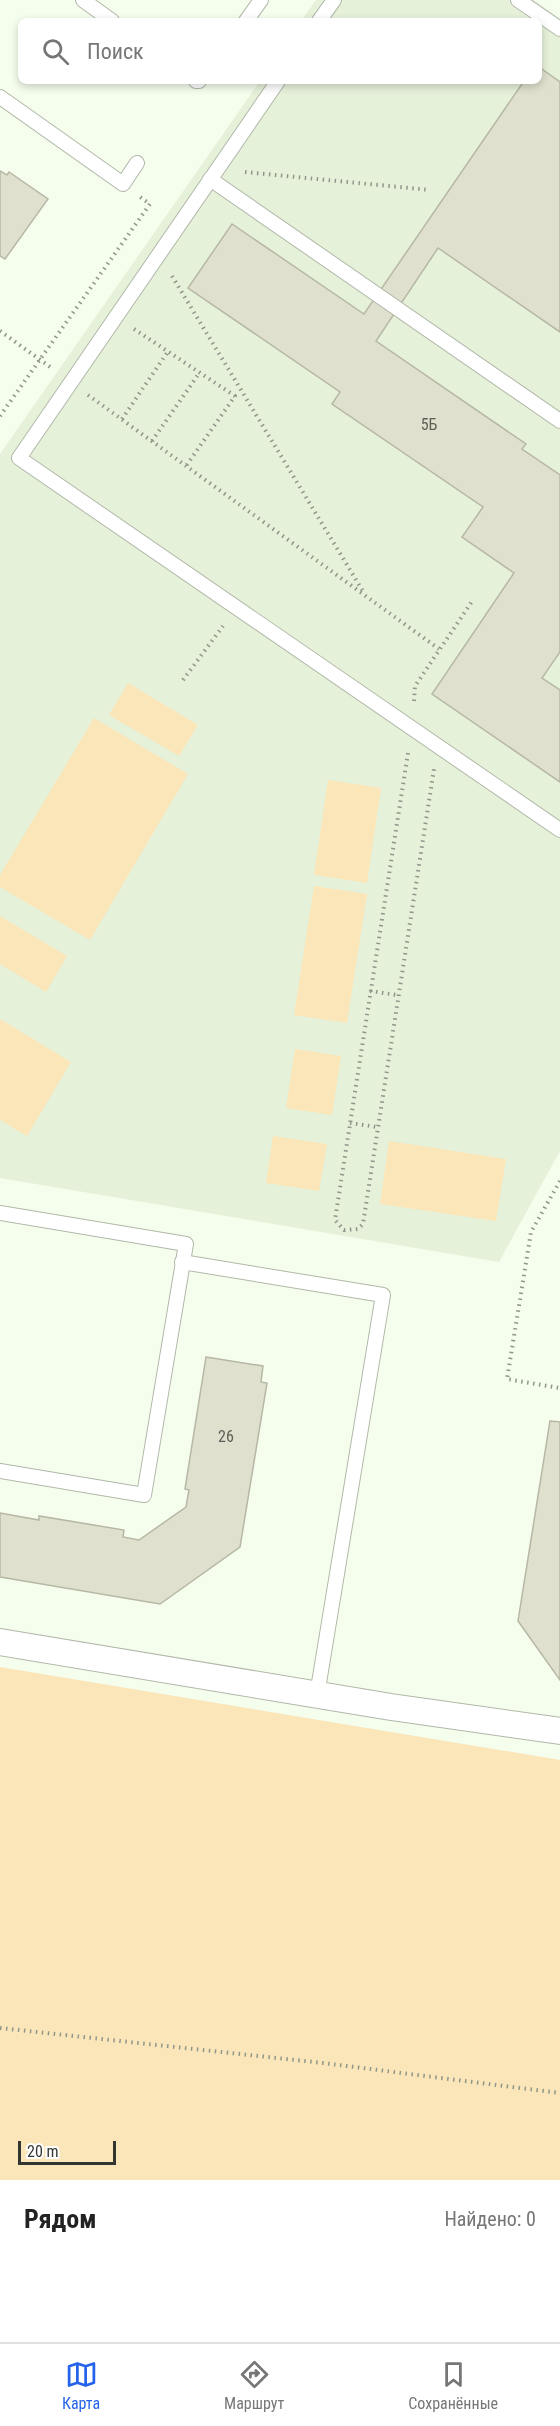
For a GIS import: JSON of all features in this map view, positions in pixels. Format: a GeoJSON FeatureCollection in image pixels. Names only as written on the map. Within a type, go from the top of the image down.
{"type":"FeatureCollection","features":[{"type":"Feature","properties":{"kind":"street"},"geometry":{"type":"LineString","coordinates":[[0,1642],[317,1695],[560,1731]]}},
{"type":"Feature","properties":{"kind":"lane"},"geometry":{"type":"LineString","coordinates":[[83,0],[108,18]]}},
{"type":"Feature","properties":{"kind":"lane"},"geometry":{"type":"LineString","coordinates":[[248,18],[261,0]]}},
{"type":"Feature","properties":{"kind":"lane"},"geometry":{"type":"LineString","coordinates":[[321,18],[334,0]]}},
{"type":"Feature","properties":{"kind":"lane"},"geometry":{"type":"LineString","coordinates":[[518,0],[560,29]]}},
{"type":"Feature","properties":{"kind":"lane"},"geometry":{"type":"LineString","coordinates":[[276,84],[19,459],[560,830]]}},
{"type":"Feature","properties":{"kind":"lane"},"geometry":{"type":"LineString","coordinates":[[0,97],[123,184],[137,163]]}},
{"type":"Feature","properties":{"kind":"lane"},"geometry":{"type":"LineString","coordinates":[[214,174],[560,421]]}},
{"type":"Feature","properties":{"kind":"lane"},"geometry":{"type":"LineString","coordinates":[[0,1213],[186,1244],[144,1495],[0,1471]]}},
{"type":"Feature","properties":{"kind":"lane"},"geometry":{"type":"LineString","coordinates":[[182,1262],[383,1295],[317,1695]]}},
{"type":"Feature","properties":{"kind":"path"},"geometry":{"type":"LineString","coordinates":[[214,174],[430,190]]}},
{"type":"Feature","properties":{"kind":"path"},"geometry":{"type":"LineString","coordinates":[[0,416],[150,204],[123,184]]}},
{"type":"Feature","properties":{"kind":"path"},"geometry":{"type":"LineString","coordinates":[[159,255],[366,596]]}},
{"type":"Feature","properties":{"kind":"path"},"geometry":{"type":"LineString","coordinates":[[116,318],[169,350],[235,396],[186,466]]}},
{"type":"Feature","properties":{"kind":"path"},"geometry":{"type":"LineString","coordinates":[[0,331],[440,649]]}},
{"type":"Feature","properties":{"kind":"path"},"geometry":{"type":"LineString","coordinates":[[122,419],[169,350]]}},
{"type":"Feature","properties":{"kind":"path"},"geometry":{"type":"LineString","coordinates":[[152,441],[200,372]]}},
{"type":"Feature","properties":{"kind":"path"},"geometry":{"type":"LineString","coordinates":[[438,746],[397,995],[363,1224],[358,1229],[344,1230],[335,1220],[412,729],[414,686],[473,600]]}},
{"type":"Feature","properties":{"kind":"path"},"geometry":{"type":"LineString","coordinates":[[183,680],[237,608]]}},
{"type":"Feature","properties":{"kind":"path"},"geometry":{"type":"LineString","coordinates":[[370,991],[397,995]]}},
{"type":"Feature","properties":{"kind":"path"},"geometry":{"type":"LineString","coordinates":[[350,1123],[377,1127]]}},
{"type":"Feature","properties":{"kind":"path"},"geometry":{"type":"LineString","coordinates":[[560,1181],[531,1232],[507,1379],[560,1388]]}},
{"type":"Feature","properties":{"kind":"path"},"geometry":{"type":"LineString","coordinates":[[0,2028],[323,2063],[560,2093]]}},
{"type":"Feature","properties":{"kind":"shaded area"},"geometry":{"type":"Polygon","coordinates":[[[316,0],[534,0],[560,19],[560,1151],[499,1262],[0,1178],[0,454],[258,84],[542,84],[542,18],[303,18],[316,0]]]}},
{"type":"Feature","properties":{"kind":"shaded area"},"geometry":{"type":"Polygon","coordinates":[[[128,683],[198,725],[179,756],[109,715],[128,683]]]}},
{"type":"Feature","properties":{"kind":"shaded area"},"geometry":{"type":"Polygon","coordinates":[[[94,718],[188,774],[90,940],[0,887],[0,875],[94,718]]]}},
{"type":"Feature","properties":{"kind":"shaded area"},"geometry":{"type":"Polygon","coordinates":[[[328,780],[381,788],[367,883],[314,875],[328,780]]]}},
{"type":"Feature","properties":{"kind":"shaded area"},"geometry":{"type":"Polygon","coordinates":[[[314,886],[367,894],[347,1023],[294,1015],[314,886]]]}},
{"type":"Feature","properties":{"kind":"shaded area"},"geometry":{"type":"Polygon","coordinates":[[[0,916],[67,956],[46,992],[0,964],[0,916]]]}},
{"type":"Feature","properties":{"kind":"shaded area"},"geometry":{"type":"Polygon","coordinates":[[[0,1019],[71,1062],[27,1136],[0,1120],[0,1019]]]}},
{"type":"Feature","properties":{"kind":"shaded area"},"geometry":{"type":"Polygon","coordinates":[[[295,1049],[341,1056],[332,1115],[286,1108],[295,1049]]]}},
{"type":"Feature","properties":{"kind":"shaded area"},"geometry":{"type":"Polygon","coordinates":[[[273,1136],[327,1144],[319,1191],[266,1183],[273,1136]]]}},
{"type":"Feature","properties":{"kind":"shaded area"},"geometry":{"type":"Polygon","coordinates":[[[389,1141],[506,1159],[496,1221],[380,1204],[389,1141]]]}},
{"type":"Feature","properties":{"kind":"shaded area"},"geometry":{"type":"Polygon","coordinates":[[[0,1667],[560,1760],[560,2180],[0,2180],[0,1667]]]}},
{"type":"Feature","properties":{"kind":"building"},"geometry":{"type":"Polygon","coordinates":[[[542,69],[560,82],[560,332],[438,248],[376,341],[526,444],[522,449],[560,475],[560,652],[542,678],[560,690],[560,782],[432,694],[514,573],[462,537],[483,507],[332,404],[340,392],[188,288],[232,224],[364,314],[522,84],[542,84],[542,69]]]}},
{"type":"Feature","properties":{"kind":"building"},"geometry":{"type":"Polygon","coordinates":[[[0,171],[7,175],[9,172],[48,199],[5,259],[0,256],[0,171]]]}},
{"type":"Feature","properties":{"kind":"building"},"geometry":{"type":"Polygon","coordinates":[[[206,1357],[263,1366],[261,1382],[267,1383],[240,1547],[160,1604],[0,1577],[0,1513],[39,1520],[39,1516],[124,1530],[123,1537],[139,1540],[186,1507],[189,1490],[185,1489],[206,1357]]]}},
{"type":"Feature","properties":{"kind":"building"},"geometry":{"type":"Polygon","coordinates":[[[550,1421],[560,1422],[560,1680],[518,1621],[550,1421]]]}}]}
